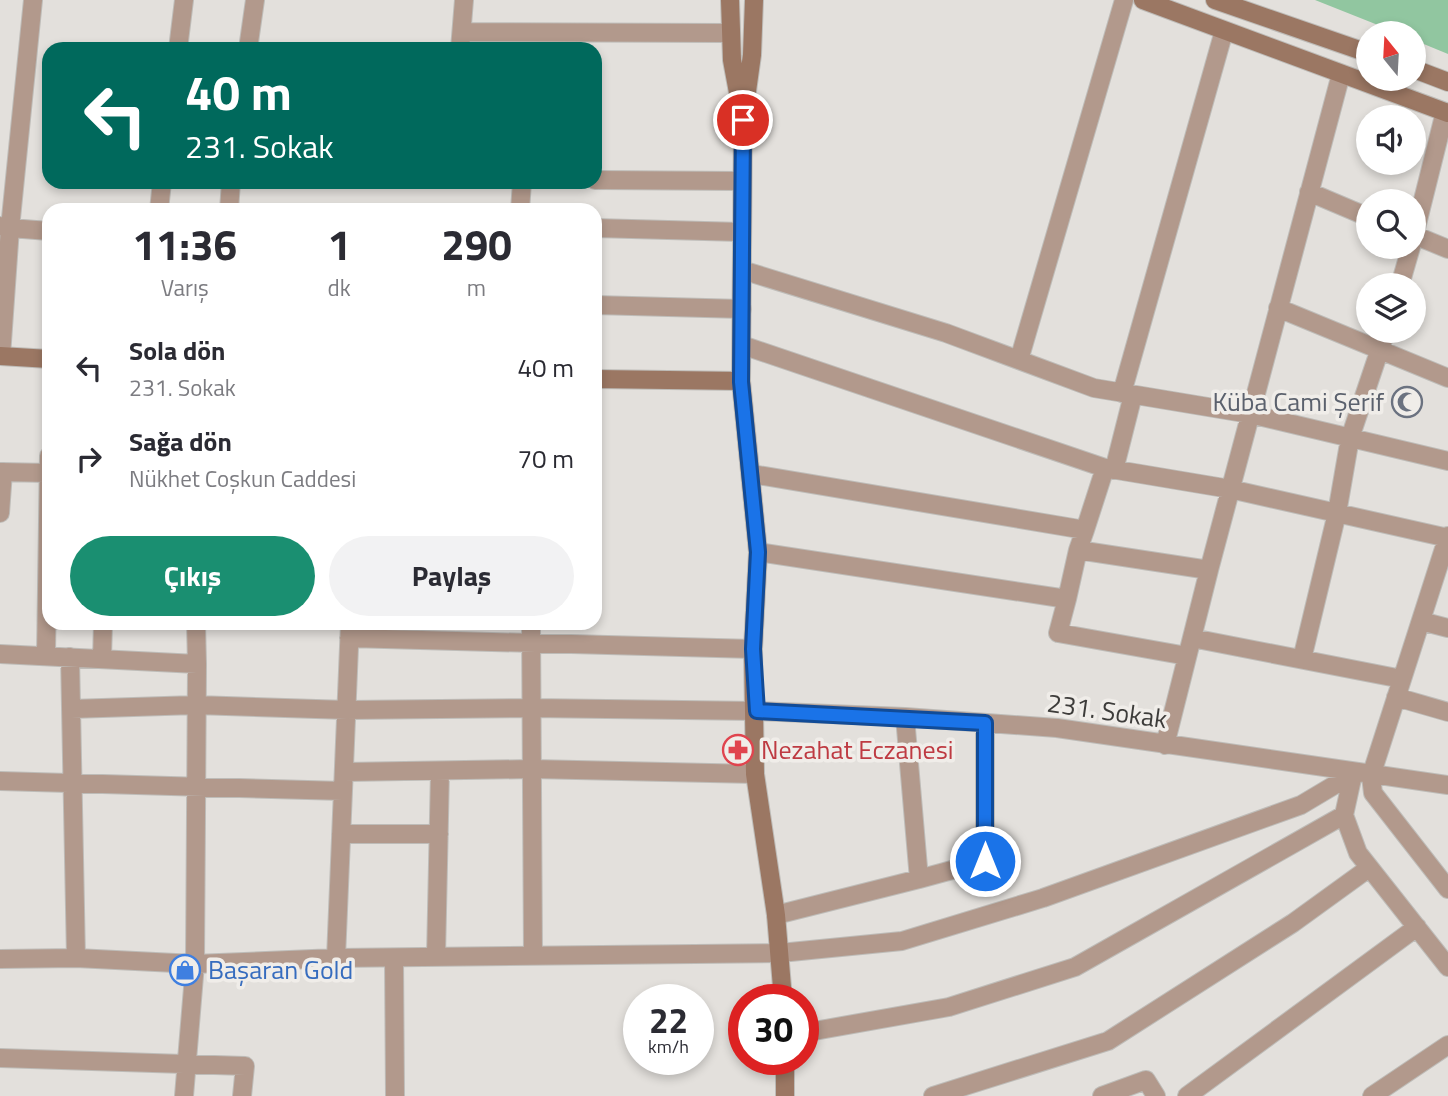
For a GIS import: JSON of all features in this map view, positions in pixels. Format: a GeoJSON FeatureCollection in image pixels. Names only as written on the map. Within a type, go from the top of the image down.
{"type":"FeatureCollection","features":[{"type":"Feature","properties":{"kind":"street"},"geometry":{"type":"LineString","coordinates":[[33,0],[5,227],[0,356],[42,359]]}},
{"type":"Feature","properties":{"kind":"street"},"geometry":{"type":"LineString","coordinates":[[179,42],[184,0]]}},
{"type":"Feature","properties":{"kind":"street"},"geometry":{"type":"LineString","coordinates":[[249,42],[255,0]]}},
{"type":"Feature","properties":{"kind":"street"},"geometry":{"type":"LineString","coordinates":[[464,0],[461,41],[730,33]]}},
{"type":"Feature","properties":{"kind":"street"},"geometry":{"type":"LineString","coordinates":[[730,0],[730,33],[743,120]]}},
{"type":"Feature","properties":{"kind":"street"},"geometry":{"type":"LineString","coordinates":[[754,0],[752,55],[743,120],[741,382],[758,552],[753,649],[757,711],[755,774],[776,915],[782,984]]}},
{"type":"Feature","properties":{"kind":"street"},"geometry":{"type":"LineString","coordinates":[[1020,360],[1124,0]]}},
{"type":"Feature","properties":{"kind":"street"},"geometry":{"type":"LineString","coordinates":[[1143,0],[1447,113],[1426,191]]}},
{"type":"Feature","properties":{"kind":"street"},"geometry":{"type":"LineString","coordinates":[[1215,0],[1356,48]]}},
{"type":"Feature","properties":{"kind":"street"},"geometry":{"type":"LineString","coordinates":[[1187,656],[1058,634],[1078,550],[1110,469],[1127,394],[1224,31]]}},
{"type":"Feature","properties":{"kind":"street"},"geometry":{"type":"LineString","coordinates":[[1165,745],[1341,74]]}},
{"type":"Feature","properties":{"kind":"street"},"geometry":{"type":"LineString","coordinates":[[1426,74],[1448,82]]}},
{"type":"Feature","properties":{"kind":"street"},"geometry":{"type":"LineString","coordinates":[[602,180],[742,181]]}},
{"type":"Feature","properties":{"kind":"street"},"geometry":{"type":"LineString","coordinates":[[1309,192],[1356,212]]}},
{"type":"Feature","properties":{"kind":"street"},"geometry":{"type":"LineString","coordinates":[[5,227],[42,230]]}},
{"type":"Feature","properties":{"kind":"street"},"geometry":{"type":"LineString","coordinates":[[602,228],[741,232]]}},
{"type":"Feature","properties":{"kind":"street"},"geometry":{"type":"LineString","coordinates":[[1426,241],[1448,249]]}},
{"type":"Feature","properties":{"kind":"street"},"geometry":{"type":"LineString","coordinates":[[743,270],[946,333],[1094,388],[1250,414],[1448,461]]}},
{"type":"Feature","properties":{"kind":"street"},"geometry":{"type":"LineString","coordinates":[[602,305],[742,309]]}},
{"type":"Feature","properties":{"kind":"street"},"geometry":{"type":"LineString","coordinates":[[1278,308],[1448,378]]}},
{"type":"Feature","properties":{"kind":"street"},"geometry":{"type":"LineString","coordinates":[[1302,659],[1337,513],[1350,438],[1383,343]]}},
{"type":"Feature","properties":{"kind":"street"},"geometry":{"type":"LineString","coordinates":[[742,345],[1110,469],[1230,489],[1448,537],[1371,776],[1373,793],[1448,889]]}},
{"type":"Feature","properties":{"kind":"street"},"geometry":{"type":"LineString","coordinates":[[602,379],[741,382]]}},
{"type":"Feature","properties":{"kind":"street"},"geometry":{"type":"LineString","coordinates":[[0,513],[1,472],[42,469]]}},
{"type":"Feature","properties":{"kind":"street"},"geometry":{"type":"LineString","coordinates":[[752,474],[1085,530]]}},
{"type":"Feature","properties":{"kind":"street"},"geometry":{"type":"LineString","coordinates":[[1078,550],[1209,570]]}},
{"type":"Feature","properties":{"kind":"street"},"geometry":{"type":"LineString","coordinates":[[758,552],[1067,600]]}},
{"type":"Feature","properties":{"kind":"street"},"geometry":{"type":"LineString","coordinates":[[1421,621],[1448,628]]}},
{"type":"Feature","properties":{"kind":"street"},"geometry":{"type":"LineString","coordinates":[[46,630],[46,656]]}},
{"type":"Feature","properties":{"kind":"street"},"geometry":{"type":"LineString","coordinates":[[102,659],[103,630]]}},
{"type":"Feature","properties":{"kind":"street"},"geometry":{"type":"LineString","coordinates":[[184,1096],[195,964],[196,630]]}},
{"type":"Feature","properties":{"kind":"street"},"geometry":{"type":"LineString","coordinates":[[336,958],[349,630],[531,632],[753,649]]}},
{"type":"Feature","properties":{"kind":"street"},"geometry":{"type":"LineString","coordinates":[[531,632],[533,956]]}},
{"type":"Feature","properties":{"kind":"street"},"geometry":{"type":"LineString","coordinates":[[1192,638],[1402,678]]}},
{"type":"Feature","properties":{"kind":"street"},"geometry":{"type":"LineString","coordinates":[[0,654],[197,664]]}},
{"type":"Feature","properties":{"kind":"street"},"geometry":{"type":"LineString","coordinates":[[70,657],[76,958]]}},
{"type":"Feature","properties":{"kind":"street"},"geometry":{"type":"LineString","coordinates":[[1396,697],[1448,712]]}},
{"type":"Feature","properties":{"kind":"street","name":"231. Sokak"},"geometry":{"type":"LineString","coordinates":[[71,709],[197,705],[347,710],[532,708],[757,711],[905,718],[1057,728],[1353,774],[1448,785]]}},
{"type":"Feature","properties":{"kind":"street"},"geometry":{"type":"LineString","coordinates":[[905,718],[919,879]]}},
{"type":"Feature","properties":{"kind":"street"},"geometry":{"type":"LineString","coordinates":[[776,915],[985,861],[985,723]]}},
{"type":"Feature","properties":{"kind":"street"},"geometry":{"type":"LineString","coordinates":[[345,772],[532,769],[755,774]]}},
{"type":"Feature","properties":{"kind":"street"},"geometry":{"type":"LineString","coordinates":[[436,957],[440,771]]}},
{"type":"Feature","properties":{"kind":"street"},"geometry":{"type":"LineString","coordinates":[[1353,774],[1344,815],[1358,853],[1448,967]]}},
{"type":"Feature","properties":{"kind":"street"},"geometry":{"type":"LineString","coordinates":[[0,959],[76,958],[195,964],[336,958],[780,953],[902,942],[1043,898],[1301,805],[1353,774]]}},
{"type":"Feature","properties":{"kind":"street"},"geometry":{"type":"LineString","coordinates":[[0,781],[343,791]]}},
{"type":"Feature","properties":{"kind":"street"},"geometry":{"type":"LineString","coordinates":[[819,1030],[949,1006],[1075,967],[1344,815]]}},
{"type":"Feature","properties":{"kind":"street"},"geometry":{"type":"LineString","coordinates":[[341,834],[439,834]]}},
{"type":"Feature","properties":{"kind":"street"},"geometry":{"type":"LineString","coordinates":[[933,1096],[1108,1041],[1293,923],[1369,867]]}},
{"type":"Feature","properties":{"kind":"street"},"geometry":{"type":"LineString","coordinates":[[1187,1096],[1417,928]]}},
{"type":"Feature","properties":{"kind":"street"},"geometry":{"type":"LineString","coordinates":[[394,958],[394,1096]]}},
{"type":"Feature","properties":{"kind":"street"},"geometry":{"type":"LineString","coordinates":[[1372,1096],[1448,1045]]}},
{"type":"Feature","properties":{"kind":"street"},"geometry":{"type":"LineString","coordinates":[[0,1058],[245,1066],[242,1096]]}},
{"type":"Feature","properties":{"kind":"street"},"geometry":{"type":"LineString","coordinates":[[785,1075],[785,1096]]}},
{"type":"Feature","properties":{"kind":"street"},"geometry":{"type":"LineString","coordinates":[[1102,1096],[1146,1080],[1156,1096]]}},
{"type":"Feature","properties":{"kind":"green space"},"geometry":{"type":"Polygon","coordinates":[[[1315,0],[1448,0],[1448,54],[1426,45],[1426,21],[1368,21],[1315,0]]]}},
{"type":"Feature","properties":{"kind":"place","name":"Küba Cami Şerif"},"geometry":{"type":"Point","coordinates":[1407,402]}},
{"type":"Feature","properties":{"kind":"place","name":"Nezahat Eczanesi"},"geometry":{"type":"Point","coordinates":[738,750]}},
{"type":"Feature","properties":{"kind":"place","name":"Başaran Gold"},"geometry":{"type":"Point","coordinates":[185,970]}},
{"type":"Feature","properties":{"kind":"route"},"geometry":{"type":"LineString","coordinates":[[743,120],[741,382],[758,552],[753,649],[757,711],[985,723],[985,861]]}}]}
